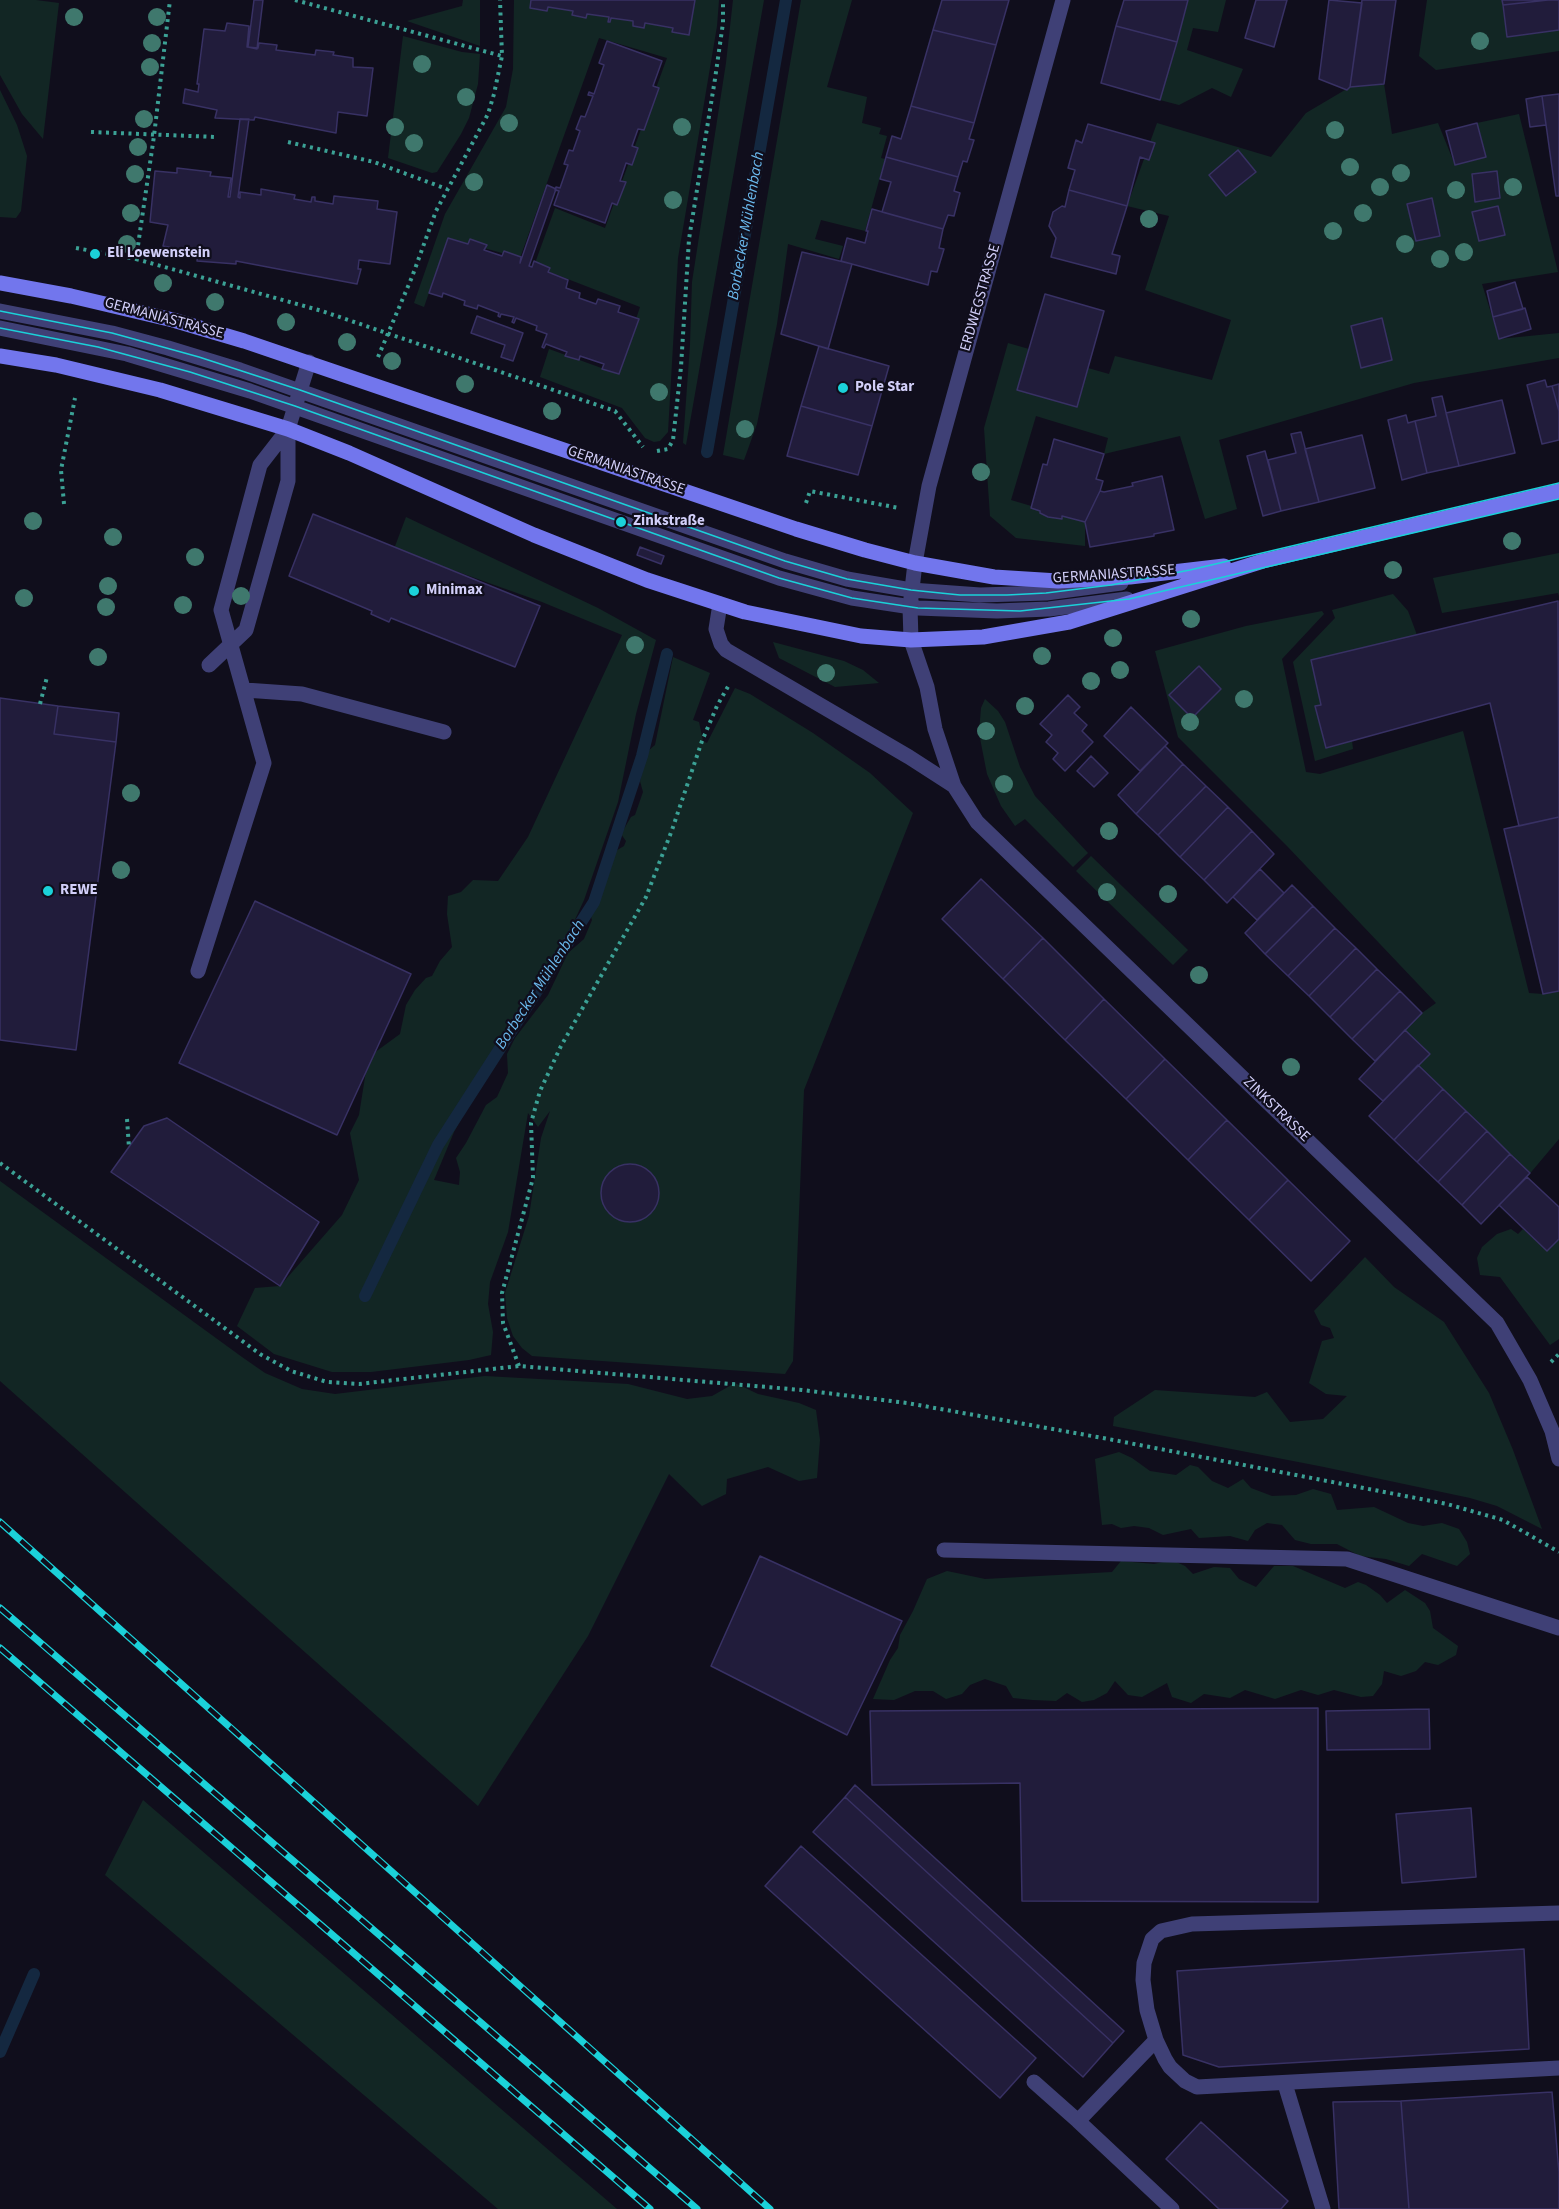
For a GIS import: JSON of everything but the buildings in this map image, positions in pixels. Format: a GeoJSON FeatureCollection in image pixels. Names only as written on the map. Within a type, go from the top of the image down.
{"type":"FeatureCollection","features":[{"type":"Feature","properties":{"kind":"main road","name":"GERMANIASTRASSE"},"geometry":{"type":"LineString","coordinates":[[0,283],[70,296],[173,320],[309,362],[796,529],[915,563],[994,577],[1058,580],[1130,577],[1263,561]]}},
{"type":"Feature","properties":{"kind":"main road","name":"GERMANIASTRASSE"},"geometry":{"type":"LineString","coordinates":[[0,356],[80,371],[160,390],[288,429],[349,453],[534,535],[647,580],[720,604],[789,622],[861,636],[911,640],[983,637],[1069,622],[1263,561],[1559,490]]}},
{"type":"Feature","properties":{"kind":"street","name":"ERDWEGSTRASSE"},"geometry":{"type":"LineString","coordinates":[[910,599],[929,486],[1064,0]]}},
{"type":"Feature","properties":{"kind":"street"},"geometry":{"type":"LineString","coordinates":[[0,311],[59,321],[168,348],[300,390],[784,561],[910,599]]}},
{"type":"Feature","properties":{"kind":"street"},"geometry":{"type":"LineString","coordinates":[[0,328],[127,354],[190,372],[295,406],[779,578],[852,598],[910,599],[1046,593],[1263,561]]}},
{"type":"Feature","properties":{"kind":"street"},"geometry":{"type":"LineString","coordinates":[[209,665],[246,630],[288,481],[288,429],[309,362]]}},
{"type":"Feature","properties":{"kind":"street"},"geometry":{"type":"LineString","coordinates":[[198,971],[264,763],[221,610],[260,465],[288,429]]}},
{"type":"Feature","properties":{"kind":"street","name":"ZINKSTRASSE"},"geometry":{"type":"LineString","coordinates":[[910,599],[911,640],[927,687],[935,729],[954,786],[977,822],[1497,1323],[1530,1380],[1552,1431],[1559,1459]]}},
{"type":"Feature","properties":{"kind":"street","name":"ZINKSTRASSE"},"geometry":{"type":"LineString","coordinates":[[720,604],[716,629],[721,644],[726,650],[909,757],[954,786]]}},
{"type":"Feature","properties":{"kind":"street"},"geometry":{"type":"LineString","coordinates":[[245,690],[302,694],[444,732]]}},
{"type":"Feature","properties":{"kind":"street"},"geometry":{"type":"LineString","coordinates":[[944,1550],[1347,1559],[1559,1628]]}},
{"type":"Feature","properties":{"kind":"street"},"geometry":{"type":"LineString","coordinates":[[1559,1913],[1203,1923],[1161,1931],[1152,1939],[1144,1964],[1147,2010],[1156,2040],[1170,2067],[1185,2081],[1197,2087],[1559,2068]]}},
{"type":"Feature","properties":{"kind":"street"},"geometry":{"type":"LineString","coordinates":[[1078,2121],[1156,2040]]}},
{"type":"Feature","properties":{"kind":"street"},"geometry":{"type":"LineString","coordinates":[[1034,2082],[1172,2209]]}},
{"type":"Feature","properties":{"kind":"street"},"geometry":{"type":"LineString","coordinates":[[1285,2084],[1323,2209]]}},
{"type":"Feature","properties":{"kind":"path"},"geometry":{"type":"LineString","coordinates":[[136,259],[154,136],[170,0]]}},
{"type":"Feature","properties":{"kind":"path"},"geometry":{"type":"LineString","coordinates":[[295,0],[502,56]]}},
{"type":"Feature","properties":{"kind":"path"},"geometry":{"type":"LineString","coordinates":[[368,383],[447,189],[488,114],[502,56],[500,0]]}},
{"type":"Feature","properties":{"kind":"path"},"geometry":{"type":"LineString","coordinates":[[76,248],[136,259],[322,310],[615,411],[647,453],[668,449],[673,440],[681,367],[688,238],[715,79],[723,23],[723,0]]}},
{"type":"Feature","properties":{"kind":"path"},"geometry":{"type":"LineString","coordinates":[[91,132],[154,136],[216,136]]}},
{"type":"Feature","properties":{"kind":"path"},"geometry":{"type":"LineString","coordinates":[[288,142],[374,162],[447,189]]}},
{"type":"Feature","properties":{"kind":"path"},"geometry":{"type":"LineString","coordinates":[[64,504],[61,470],[80,371]]}},
{"type":"Feature","properties":{"kind":"path"},"geometry":{"type":"LineString","coordinates":[[519,1366],[503,1323],[502,1293],[533,1178],[531,1123],[540,1091],[561,1046],[646,897],[672,830],[702,741],[717,706],[744,660]]}},
{"type":"Feature","properties":{"kind":"path"},"geometry":{"type":"LineString","coordinates":[[40,704],[47,678]]}},
{"type":"Feature","properties":{"kind":"path"},"geometry":{"type":"LineString","coordinates":[[127,1119],[129,1148]]}},
{"type":"Feature","properties":{"kind":"path"},"geometry":{"type":"LineString","coordinates":[[0,1162],[260,1354],[291,1371],[327,1382],[359,1384],[519,1366],[802,1390],[918,1405],[1447,1504],[1503,1520],[1559,1552]]}},
{"type":"Feature","properties":{"kind":"green space"},"geometry":{"type":"Polygon","coordinates":[[[0,0],[36,0],[59,3],[43,139],[22,114],[0,75],[0,0]]]}},
{"type":"Feature","properties":{"kind":"green space"},"geometry":{"type":"Polygon","coordinates":[[[463,0],[480,0],[480,46],[407,21],[462,6],[463,0]]]}},
{"type":"Feature","properties":{"kind":"green space"},"geometry":{"type":"Polygon","coordinates":[[[514,0],[719,0],[717,26],[678,258],[668,432],[660,441],[654,442],[645,438],[622,408],[540,377],[549,349],[618,374],[640,307],[534,266],[555,208],[605,228],[667,58],[599,38],[520,258],[448,238],[424,307],[414,303],[445,214],[506,107],[513,69],[514,0]]]}},
{"type":"Feature","properties":{"kind":"green space"},"geometry":{"type":"Polygon","coordinates":[[[733,0],[764,0],[686,445],[683,443],[692,282],[726,63],[733,0]]]}},
{"type":"Feature","properties":{"kind":"green space"},"geometry":{"type":"Polygon","coordinates":[[[801,0],[852,0],[827,87],[867,97],[862,123],[881,128],[879,134],[887,136],[881,158],[885,159],[865,231],[821,220],[815,239],[843,246],[839,259],[788,244],[777,324],[757,424],[744,460],[723,455],[801,0]]]}},
{"type":"Feature","properties":{"kind":"green space"},"geometry":{"type":"Polygon","coordinates":[[[1188,0],[1226,0],[1218,32],[1193,28],[1187,50],[1243,69],[1231,97],[1212,88],[1179,105],[1160,100],[1188,0]]]}},
{"type":"Feature","properties":{"kind":"green space"},"geometry":{"type":"Polygon","coordinates":[[[1427,0],[1502,0],[1507,37],[1559,30],[1559,51],[1436,70],[1419,56],[1427,0]]]}},
{"type":"Feature","properties":{"kind":"green space"},"geometry":{"type":"Polygon","coordinates":[[[403,36],[462,52],[480,54],[478,84],[469,118],[437,172],[432,173],[388,158],[403,36]]]}},
{"type":"Feature","properties":{"kind":"green space"},"geometry":{"type":"Polygon","coordinates":[[[1384,84],[1392,134],[1438,123],[1455,165],[1486,157],[1477,123],[1519,114],[1558,272],[1482,284],[1499,339],[1559,333],[1559,358],[1414,383],[1219,440],[1237,509],[1205,519],[1180,436],[1104,454],[1108,438],[1036,416],[1011,500],[1085,522],[1085,546],[1016,538],[990,516],[984,428],[1008,343],[1029,349],[1077,407],[1088,368],[1109,374],[1115,356],[1212,380],[1231,320],[1145,290],[1169,216],[1127,206],[1157,123],[1271,157],[1306,113],[1350,87],[1384,84]]]}},
{"type":"Feature","properties":{"kind":"green space"},"geometry":{"type":"Polygon","coordinates":[[[0,90],[17,125],[27,156],[21,211],[16,218],[0,217],[0,90]]]}},
{"type":"Feature","properties":{"kind":"green space"},"geometry":{"type":"Polygon","coordinates":[[[406,517],[598,608],[656,640],[636,714],[618,802],[584,900],[566,939],[523,1008],[454,1132],[434,1180],[459,1185],[460,1172],[456,1158],[486,1105],[497,1097],[508,1073],[507,1054],[515,1038],[548,995],[568,953],[584,939],[592,920],[589,910],[595,882],[614,852],[624,846],[626,841],[621,834],[631,817],[635,815],[643,792],[640,781],[648,751],[655,745],[673,657],[710,673],[693,720],[699,722],[703,741],[707,743],[735,688],[750,694],[813,733],[870,773],[913,813],[804,1090],[793,1361],[785,1374],[532,1356],[522,1348],[513,1336],[507,1318],[505,1293],[529,1216],[541,1138],[550,1111],[538,1127],[528,1113],[508,1232],[490,1282],[488,1304],[493,1332],[491,1355],[469,1360],[371,1372],[332,1372],[274,1354],[237,1326],[255,1288],[280,1286],[342,1215],[359,1180],[350,1133],[359,1115],[366,1071],[374,1053],[400,1034],[406,1005],[415,990],[426,978],[432,976],[440,961],[452,947],[447,914],[448,896],[461,892],[473,880],[498,881],[528,837],[622,635],[542,602],[394,549],[406,517]]]}},
{"type":"Feature","properties":{"kind":"green space"},"geometry":{"type":"Polygon","coordinates":[[[1559,553],[1559,596],[1558,593],[1442,613],[1433,578],[1559,553]]]}},
{"type":"Feature","properties":{"kind":"green space"},"geometry":{"type":"Polygon","coordinates":[[[1393,594],[1408,611],[1417,635],[1311,660],[1327,748],[1352,741],[1353,749],[1315,761],[1293,662],[1335,618],[1332,610],[1393,594]]]}},
{"type":"Feature","properties":{"kind":"green space"},"geometry":{"type":"Polygon","coordinates":[[[1322,611],[1324,614],[1282,659],[1306,772],[1320,774],[1463,731],[1529,993],[1543,994],[1559,991],[1559,1139],[1527,1177],[1418,1065],[1430,1054],[1405,1030],[1436,1003],[1287,846],[1178,737],[1155,651],[1246,626],[1322,611]]]}},
{"type":"Feature","properties":{"kind":"green space"},"geometry":{"type":"Polygon","coordinates":[[[773,642],[844,661],[863,670],[879,683],[835,687],[779,658],[773,642]]]}},
{"type":"Feature","properties":{"kind":"green space"},"geometry":{"type":"Polygon","coordinates":[[[985,699],[998,711],[1005,722],[1020,767],[1035,796],[1088,853],[1073,867],[1025,819],[1015,826],[1001,806],[987,774],[979,733],[981,708],[985,699]]]}},
{"type":"Feature","properties":{"kind":"green space"},"geometry":{"type":"Polygon","coordinates":[[[1091,856],[1188,950],[1173,965],[1076,871],[1091,856]]]}},
{"type":"Feature","properties":{"kind":"green space"},"geometry":{"type":"Polygon","coordinates":[[[0,1181],[265,1373],[302,1389],[335,1394],[485,1376],[628,1384],[687,1399],[712,1396],[735,1383],[758,1394],[799,1403],[816,1410],[820,1440],[817,1478],[799,1481],[768,1467],[727,1479],[726,1494],[702,1506],[669,1474],[588,1636],[478,1806],[0,1381],[0,1181]]]}},
{"type":"Feature","properties":{"kind":"green space"},"geometry":{"type":"Polygon","coordinates":[[[1511,1229],[1518,1234],[1523,1229],[1547,1251],[1559,1239],[1559,1339],[1550,1345],[1500,1277],[1480,1275],[1477,1258],[1482,1247],[1497,1234],[1511,1229]]]}},
{"type":"Feature","properties":{"kind":"green space"},"geometry":{"type":"Polygon","coordinates":[[[1365,1257],[1394,1287],[1444,1322],[1489,1393],[1542,1529],[1497,1506],[1470,1498],[1113,1426],[1114,1417],[1155,1390],[1255,1397],[1267,1392],[1290,1422],[1323,1419],[1347,1396],[1326,1394],[1309,1383],[1322,1341],[1334,1338],[1330,1328],[1321,1325],[1314,1311],[1365,1257]]]}},
{"type":"Feature","properties":{"kind":"green space"},"geometry":{"type":"Polygon","coordinates":[[[1119,1452],[1150,1471],[1176,1475],[1190,1465],[1198,1467],[1212,1481],[1228,1488],[1243,1479],[1251,1488],[1272,1496],[1296,1495],[1313,1489],[1331,1494],[1337,1510],[1374,1507],[1408,1523],[1423,1526],[1442,1523],[1459,1529],[1467,1542],[1470,1554],[1457,1566],[1422,1554],[1409,1566],[1386,1559],[1360,1556],[1337,1544],[1311,1544],[1295,1540],[1282,1525],[1267,1523],[1255,1530],[1248,1541],[1230,1536],[1199,1538],[1191,1529],[1163,1535],[1149,1528],[1102,1525],[1095,1459],[1119,1452]]]}},
{"type":"Feature","properties":{"kind":"green space"},"geometry":{"type":"Polygon","coordinates":[[[1172,1560],[1185,1566],[1193,1574],[1214,1567],[1230,1568],[1239,1579],[1256,1587],[1274,1566],[1293,1566],[1345,1588],[1358,1582],[1366,1585],[1387,1603],[1405,1590],[1425,1603],[1430,1611],[1433,1628],[1458,1646],[1456,1655],[1438,1665],[1425,1662],[1416,1671],[1401,1676],[1384,1671],[1382,1684],[1373,1696],[1361,1697],[1334,1690],[1318,1695],[1301,1690],[1275,1699],[1245,1690],[1230,1698],[1204,1694],[1191,1703],[1172,1697],[1167,1683],[1142,1697],[1128,1695],[1115,1681],[1107,1693],[1094,1700],[1082,1702],[1067,1693],[1056,1701],[1033,1700],[1013,1698],[1006,1686],[985,1679],[970,1685],[962,1694],[946,1699],[933,1691],[915,1691],[894,1700],[873,1699],[890,1660],[898,1648],[900,1635],[927,1579],[947,1571],[985,1579],[1112,1572],[1121,1561],[1154,1564],[1172,1560]]]}},
{"type":"Feature","properties":{"kind":"green space"},"geometry":{"type":"Polygon","coordinates":[[[143,1800],[617,2209],[498,2209],[105,1875],[143,1800]]]}},
{"type":"Feature","properties":{"kind":"waterway","name":"Borbecker Mühlenbach"},"geometry":{"type":"LineString","coordinates":[[707,452],[786,0]]}},
{"type":"Feature","properties":{"kind":"waterway","name":"Borbecker Mühlenbach"},"geometry":{"type":"LineString","coordinates":[[365,1296],[438,1145],[594,902],[642,756],[667,654]]}},
{"type":"Feature","properties":{"kind":"waterway","name":"Borbecker Mühlenbach"},"geometry":{"type":"LineString","coordinates":[[0,2052],[34,1974]]}},
{"type":"Feature","properties":{"kind":"tram line"},"geometry":{"type":"LineString","coordinates":[[0,311],[112,333],[199,357],[300,390],[785,561],[847,579],[911,590],[960,595],[1007,595],[1111,585],[1190,570],[1559,483]]}},
{"type":"Feature","properties":{"kind":"tram line"},"geometry":{"type":"LineString","coordinates":[[0,328],[98,347],[190,372],[295,406],[779,578],[852,598],[918,608],[1020,611],[1129,599],[1559,499]]}},
{"type":"Feature","properties":{"kind":"railway"},"geometry":{"type":"LineString","coordinates":[[0,1522],[770,2209]]}},
{"type":"Feature","properties":{"kind":"railway"},"geometry":{"type":"LineString","coordinates":[[0,1608],[697,2209]]}},
{"type":"Feature","properties":{"kind":"railway"},"geometry":{"type":"LineString","coordinates":[[0,1648],[650,2209]]}},
{"type":"Feature","properties":{"kind":"place","name":"Eli Loewenstein"},"geometry":{"type":"Point","coordinates":[95,254]}},
{"type":"Feature","properties":{"kind":"place","name":"Pole Star"},"geometry":{"type":"Point","coordinates":[843,388]}},
{"type":"Feature","properties":{"kind":"place","name":"Zinkstraße"},"geometry":{"type":"Point","coordinates":[621,522]}},
{"type":"Feature","properties":{"kind":"place","name":"Minimax"},"geometry":{"type":"Point","coordinates":[414,591]}},
{"type":"Feature","properties":{"kind":"place","name":"REWE"},"geometry":{"type":"Point","coordinates":[48,891]}}]}
